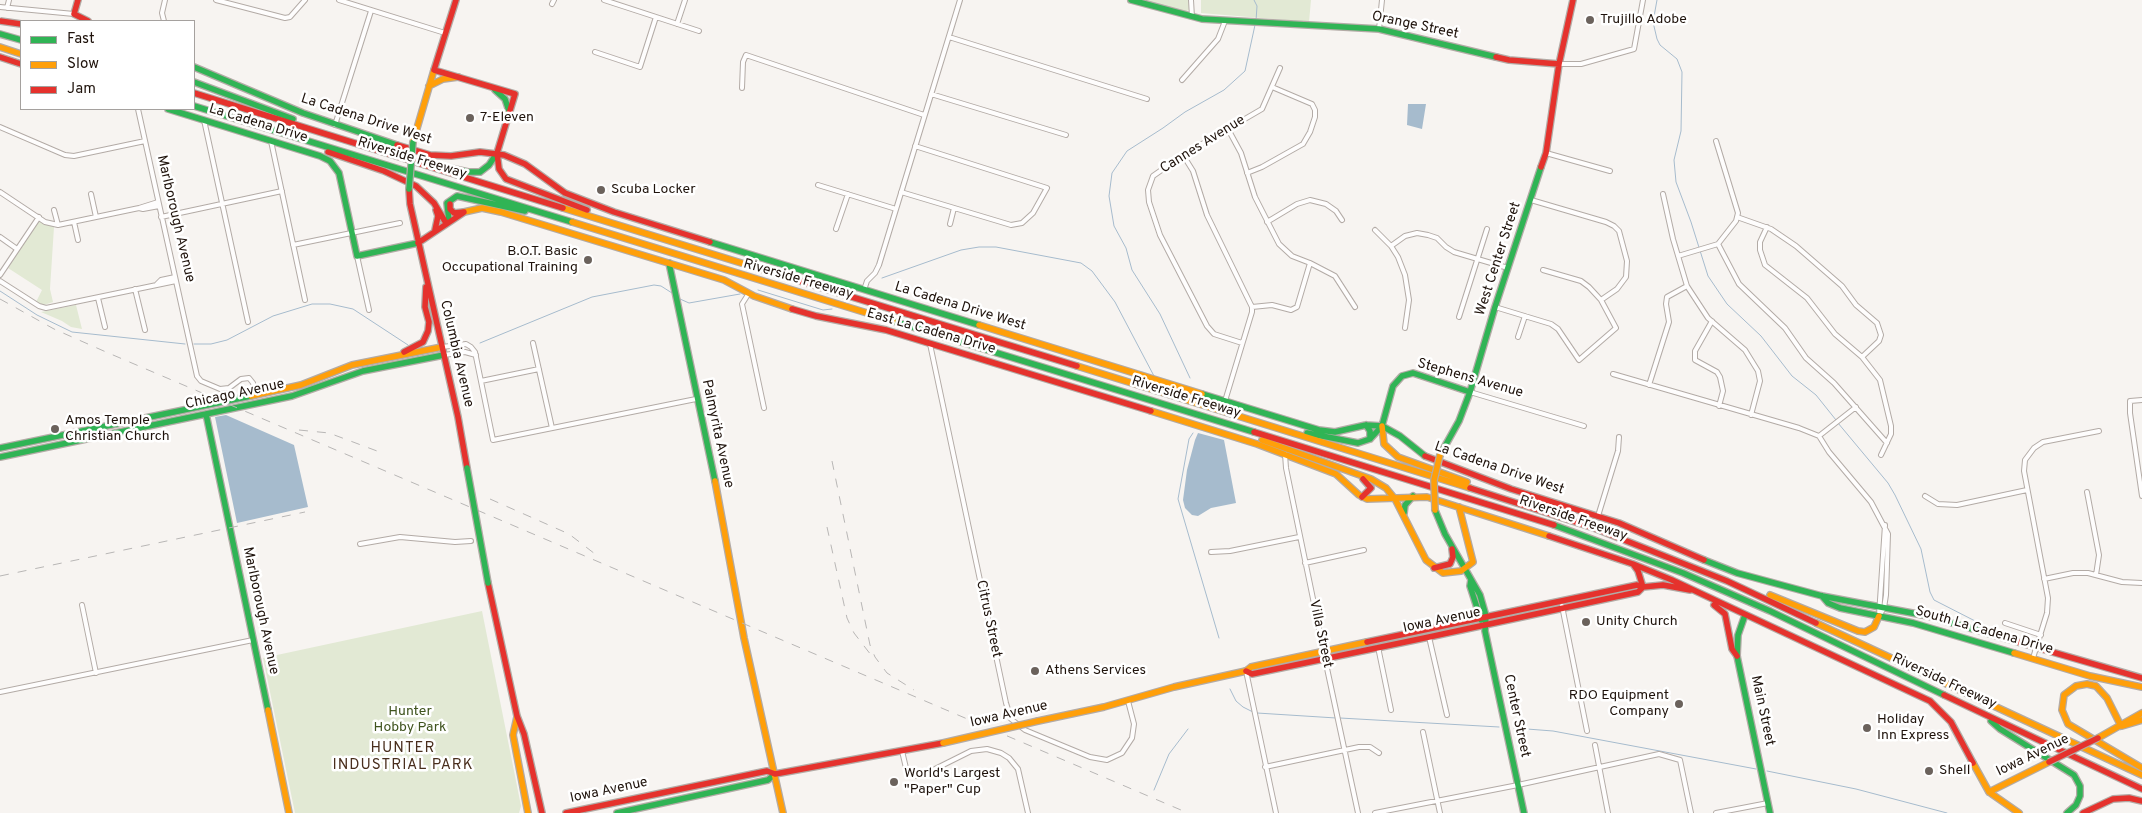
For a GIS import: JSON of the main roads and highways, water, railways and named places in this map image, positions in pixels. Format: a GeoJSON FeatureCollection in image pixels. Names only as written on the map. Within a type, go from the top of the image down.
{"type":"FeatureCollection","features":[{"type":"Feature","properties":{"kind":"main road"},"geometry":{"type":"LineString","coordinates":[[78,0],[74,14],[86,20]]}},
{"type":"Feature","properties":{"kind":"main road","name":"Columbia Avenue"},"geometry":{"type":"LineString","coordinates":[[456,0],[413,142],[409,189],[418,243],[444,355],[488,582],[517,716],[524,734],[542,813]]}},
{"type":"Feature","properties":{"kind":"main road","name":"Orange Street"},"geometry":{"type":"LineString","coordinates":[[1130,0],[1192,17],[1224,21],[1379,29],[1510,60],[1559,64]]}},
{"type":"Feature","properties":{"kind":"main road"},"geometry":{"type":"LineString","coordinates":[[1559,64],[1573,0]]}},
{"type":"Feature","properties":{"kind":"main road"},"geometry":{"type":"LineString","coordinates":[[0,21],[20,24]]}},
{"type":"Feature","properties":{"kind":"main road"},"geometry":{"type":"LineString","coordinates":[[0,21],[20,28]]}},
{"type":"Feature","properties":{"kind":"main road"},"geometry":{"type":"LineString","coordinates":[[0,34],[20,40]]}},
{"type":"Feature","properties":{"kind":"main road"},"geometry":{"type":"LineString","coordinates":[[0,48],[20,54]]}},
{"type":"Feature","properties":{"kind":"main road"},"geometry":{"type":"LineString","coordinates":[[0,57],[20,64]]}},
{"type":"Feature","properties":{"kind":"main road","name":"West Center Street"},"geometry":{"type":"LineString","coordinates":[[1440,455],[1459,421],[1470,392],[1495,307],[1546,153],[1559,64]]}},
{"type":"Feature","properties":{"kind":"main road","name":"La Cadena Drive West"},"geometry":{"type":"LineString","coordinates":[[195,67],[285,106],[430,155],[451,156],[497,153],[516,159],[565,193],[614,212],[1326,432],[1344,431],[1366,425],[1382,426],[1398,435],[1429,459],[1510,489],[1619,523],[1720,567]]}},
{"type":"Feature","properties":{"kind":"main road"},"geometry":{"type":"LineString","coordinates":[[434,70],[515,94],[497,153],[498,169],[506,180],[573,206],[633,225],[639,231]]}},
{"type":"Feature","properties":{"kind":"main road"},"geometry":{"type":"LineString","coordinates":[[430,86],[443,79],[458,77]]}},
{"type":"Feature","properties":{"kind":"main road"},"geometry":{"type":"LineString","coordinates":[[195,82],[360,145]]}},
{"type":"Feature","properties":{"kind":"main road"},"geometry":{"type":"LineString","coordinates":[[492,88],[505,99],[509,112]]}},
{"type":"Feature","properties":{"kind":"main road","name":"Riverside Freeway"},"geometry":{"type":"LineString","coordinates":[[195,92],[498,189],[1242,416],[1594,528],[1727,580],[2142,775]]}},
{"type":"Feature","properties":{"kind":"main road","name":"Riverside Freeway"},"geometry":{"type":"LineString","coordinates":[[195,106],[1544,522],[1643,557],[1770,611],[2142,789]]}},
{"type":"Feature","properties":{"kind":"main road","name":"La Cadena Drive"},"geometry":{"type":"LineString","coordinates":[[171,110],[326,158],[338,169],[357,256],[418,243]]}},
{"type":"Feature","properties":{"kind":"main road"},"geometry":{"type":"LineString","coordinates":[[304,139],[325,151],[384,171],[416,186],[434,203],[448,222]]}},
{"type":"Feature","properties":{"kind":"main road"},"geometry":{"type":"LineString","coordinates":[[391,154],[402,154],[446,167],[474,172],[485,169],[497,153]]}},
{"type":"Feature","properties":{"kind":"main road"},"geometry":{"type":"LineString","coordinates":[[448,222],[447,203],[453,198],[462,196],[520,211],[542,213]]}},
{"type":"Feature","properties":{"kind":"main road"},"geometry":{"type":"LineString","coordinates":[[453,198],[450,202],[450,209],[454,213],[464,212]]}},
{"type":"Feature","properties":{"kind":"main road"},"geometry":{"type":"LineString","coordinates":[[434,203],[438,216],[435,230]]}},
{"type":"Feature","properties":{"kind":"main road","name":"East La Cadena Drive"},"geometry":{"type":"LineString","coordinates":[[418,243],[464,212],[476,209],[492,210],[724,280],[760,298],[816,316],[886,330],[1285,454],[1336,474],[1362,497]]}},
{"type":"Feature","properties":{"kind":"main road","name":"Palmyrita Avenue"},"geometry":{"type":"LineString","coordinates":[[669,263],[696,399],[707,442],[741,622],[747,642],[783,813]]}},
{"type":"Feature","properties":{"kind":"main road"},"geometry":{"type":"LineString","coordinates":[[384,358],[416,347],[426,337],[429,322],[426,307],[427,281]]}},
{"type":"Feature","properties":{"kind":"main road","name":"Chicago Avenue"},"geometry":{"type":"LineString","coordinates":[[0,448],[300,385],[352,365],[442,347]]}},
{"type":"Feature","properties":{"kind":"main road","name":"Chicago Avenue"},"geometry":{"type":"LineString","coordinates":[[0,457],[258,403],[309,391],[363,371],[444,355]]}},
{"type":"Feature","properties":{"kind":"main road","name":"Stephens Avenue"},"geometry":{"type":"LineString","coordinates":[[1382,426],[1393,386],[1402,376],[1413,373],[1470,392]]}},
{"type":"Feature","properties":{"kind":"main road"},"geometry":{"type":"LineString","coordinates":[[256,395],[258,403]]}},
{"type":"Feature","properties":{"kind":"main road"},"geometry":{"type":"LineString","coordinates":[[171,413],[184,414],[204,411],[206,414]]}},
{"type":"Feature","properties":{"kind":"main road","name":"Marlborough Avenue"},"geometry":{"type":"LineString","coordinates":[[206,414],[289,813]]}},
{"type":"Feature","properties":{"kind":"main road"},"geometry":{"type":"LineString","coordinates":[[1242,416],[1349,443],[1362,443],[1370,439],[1382,426]]}},
{"type":"Feature","properties":{"kind":"main road"},"geometry":{"type":"LineString","coordinates":[[1366,425],[1370,431],[1370,439]]}},
{"type":"Feature","properties":{"kind":"main road"},"geometry":{"type":"LineString","coordinates":[[1382,426],[1384,444],[1398,457],[1464,480],[1481,491]]}},
{"type":"Feature","properties":{"kind":"main road"},"geometry":{"type":"LineString","coordinates":[[1239,428],[1252,437],[1287,448],[1386,488],[1396,499],[1404,513],[1422,554],[1434,568],[1442,573],[1450,574],[1466,569],[1473,559],[1459,507]]}},
{"type":"Feature","properties":{"kind":"main road","name":"Center Street"},"geometry":{"type":"LineString","coordinates":[[1440,455],[1434,480],[1436,510],[1440,523],[1471,580],[1470,586],[1482,616],[1524,813]]}},
{"type":"Feature","properties":{"kind":"main road"},"geometry":{"type":"LineString","coordinates":[[1355,474],[1371,486],[1370,490],[1362,497]]}},
{"type":"Feature","properties":{"kind":"main road"},"geometry":{"type":"LineString","coordinates":[[1362,497],[1372,500],[1414,496],[1427,497],[1633,564],[1672,580],[1745,615]]}},
{"type":"Feature","properties":{"kind":"main road"},"geometry":{"type":"LineString","coordinates":[[1404,513],[1407,502],[1414,496]]}},
{"type":"Feature","properties":{"kind":"main road"},"geometry":{"type":"LineString","coordinates":[[1434,568],[1450,564],[1453,557],[1451,544]]}},
{"type":"Feature","properties":{"kind":"main road"},"geometry":{"type":"LineString","coordinates":[[1633,564],[1638,571],[1642,587]]}},
{"type":"Feature","properties":{"kind":"main road","name":"South La Cadena Drive"},"geometry":{"type":"LineString","coordinates":[[1720,567],[1752,578],[1822,596],[1928,616],[2142,678]]}},
{"type":"Feature","properties":{"kind":"main road"},"geometry":{"type":"LineString","coordinates":[[1727,580],[1740,583],[1858,632],[1865,632],[1874,627],[1879,616]]}},
{"type":"Feature","properties":{"kind":"main road","name":"Iowa Avenue"},"geometry":{"type":"LineString","coordinates":[[1246,671],[1252,674],[1484,625],[1637,585],[1642,587],[1663,586],[1690,590]]}},
{"type":"Feature","properties":{"kind":"main road"},"geometry":{"type":"LineString","coordinates":[[1699,594],[1706,601],[1723,611],[1732,649],[1737,656]]}},
{"type":"Feature","properties":{"kind":"main road","name":"South La Cadena Drive"},"geometry":{"type":"LineString","coordinates":[[1822,596],[1828,603],[1840,608],[1929,627],[2098,678],[2142,687]]}},
{"type":"Feature","properties":{"kind":"main road","name":"Iowa Avenue"},"geometry":{"type":"LineString","coordinates":[[566,813],[766,771],[775,774],[943,743],[1128,701],[1174,687],[1246,671],[1250,667],[1482,616],[1562,604]]}},
{"type":"Feature","properties":{"kind":"main road","name":"Iowa Avenue"},"geometry":{"type":"LineString","coordinates":[[1745,615],[1930,701],[1951,722],[1989,792],[2098,738],[2142,713]]}},
{"type":"Feature","properties":{"kind":"main road","name":"Main Street"},"geometry":{"type":"LineString","coordinates":[[1745,615],[1738,635],[1737,656],[1770,813]]}},
{"type":"Feature","properties":{"kind":"main road"},"geometry":{"type":"LineString","coordinates":[[2121,726],[2104,693],[2096,686],[2087,684],[2076,686],[2064,695],[2062,710],[2068,724],[2142,768]]}},
{"type":"Feature","properties":{"kind":"main road","name":"Columbia Avenue"},"geometry":{"type":"LineString","coordinates":[[517,716],[513,736],[528,813]]}},
{"type":"Feature","properties":{"kind":"main road"},"geometry":{"type":"LineString","coordinates":[[1986,716],[2000,729],[2074,775],[2080,786],[2080,796],[2076,805],[2067,813]]}},
{"type":"Feature","properties":{"kind":"main road","name":"Iowa Avenue"},"geometry":{"type":"LineString","coordinates":[[2121,726],[2142,720]]}},
{"type":"Feature","properties":{"kind":"main road","name":"Iowa Avenue"},"geometry":{"type":"LineString","coordinates":[[617,813],[768,780],[775,774]]}},
{"type":"Feature","properties":{"kind":"main road"},"geometry":{"type":"LineString","coordinates":[[1989,792],[1998,804],[2009,813]]}},
{"type":"Feature","properties":{"kind":"main road"},"geometry":{"type":"LineString","coordinates":[[1989,792],[2019,813]]}},
{"type":"Feature","properties":{"kind":"main road"},"geometry":{"type":"LineString","coordinates":[[2083,813],[2097,805],[2114,799],[2129,798],[2142,801]]}},
{"type":"Feature","properties":{"kind":"water"},"geometry":{"type":"Polygon","coordinates":[[[1408,104],[1426,104],[1422,129],[1407,125],[1408,104]]]}},
{"type":"Feature","properties":{"kind":"water"},"geometry":{"type":"Polygon","coordinates":[[[226,415],[294,445],[308,507],[237,523],[215,417],[226,415]]]}},
{"type":"Feature","properties":{"kind":"water"},"geometry":{"type":"Polygon","coordinates":[[[1198,433],[1224,440],[1236,503],[1211,508],[1198,516],[1192,515],[1185,508],[1183,500],[1187,470],[1198,433]]]}},
{"type":"Feature","properties":{"kind":"waterway"},"geometry":{"type":"LineString","coordinates":[[1254,0],[1257,6],[1256,21]]}},
{"type":"Feature","properties":{"kind":"waterway"},"geometry":{"type":"LineString","coordinates":[[1657,0],[1653,22],[1657,39],[1660,45],[1677,59],[1682,72],[1681,131],[1674,160],[1676,182],[1708,276],[1727,304],[1761,336],[1792,376],[1816,395],[1836,420]]}},
{"type":"Feature","properties":{"kind":"waterway"},"geometry":{"type":"LineString","coordinates":[[1190,378],[1160,314],[1132,270],[1126,248],[1114,226],[1109,196],[1112,173],[1127,151],[1185,112],[1224,90],[1245,71],[1255,25]]}},
{"type":"Feature","properties":{"kind":"waterway"},"geometry":{"type":"LineString","coordinates":[[882,278],[961,250],[979,247],[996,247],[1081,263],[1092,271],[1115,302],[1154,376]]}},
{"type":"Feature","properties":{"kind":"waterway"},"geometry":{"type":"LineString","coordinates":[[480,343],[592,297],[654,285],[661,286],[672,293]]}},
{"type":"Feature","properties":{"kind":"waterway"},"geometry":{"type":"LineString","coordinates":[[758,290],[823,310],[832,309]]}},
{"type":"Feature","properties":{"kind":"waterway"},"geometry":{"type":"LineString","coordinates":[[0,291],[37,315],[72,332],[185,344]]}},
{"type":"Feature","properties":{"kind":"waterway"},"geometry":{"type":"LineString","coordinates":[[680,299],[689,303],[740,294]]}},
{"type":"Feature","properties":{"kind":"waterway"},"geometry":{"type":"LineString","coordinates":[[194,344],[211,344],[227,340],[273,316],[312,304],[330,304],[353,309],[408,345]]}},
{"type":"Feature","properties":{"kind":"waterway"},"geometry":{"type":"LineString","coordinates":[[1838,423],[1888,483],[1895,495],[1921,549],[1930,592],[1934,600],[1981,624]]}},
{"type":"Feature","properties":{"kind":"waterway"},"geometry":{"type":"LineString","coordinates":[[1193,433],[1189,439],[1178,499],[1219,638]]}},
{"type":"Feature","properties":{"kind":"waterway"},"geometry":{"type":"LineString","coordinates":[[1230,689],[1236,701],[1253,712]]}},
{"type":"Feature","properties":{"kind":"waterway"},"geometry":{"type":"LineString","coordinates":[[1257,713],[1336,718]]}},
{"type":"Feature","properties":{"kind":"waterway"},"geometry":{"type":"LineString","coordinates":[[1340,718],[1499,727]]}},
{"type":"Feature","properties":{"kind":"waterway"},"geometry":{"type":"LineString","coordinates":[[1514,728],[1553,731],[1756,769]]}},
{"type":"Feature","properties":{"kind":"waterway"},"geometry":{"type":"LineString","coordinates":[[1154,790],[1169,754],[1188,729]]}},
{"type":"Feature","properties":{"kind":"waterway"},"geometry":{"type":"LineString","coordinates":[[1767,771],[1856,789],[1947,813]]}},
{"type":"Feature","properties":{"kind":"railway"},"geometry":{"type":"LineString","coordinates":[[0,299],[54,329],[106,352],[1188,813]]}},
{"type":"Feature","properties":{"kind":"railway"},"geometry":{"type":"LineString","coordinates":[[299,430],[329,433],[385,454]]}},
{"type":"Feature","properties":{"kind":"railway"},"geometry":{"type":"LineString","coordinates":[[832,461],[870,645],[875,657],[887,673],[914,690]]}},
{"type":"Feature","properties":{"kind":"railway"},"geometry":{"type":"LineString","coordinates":[[490,499],[569,534],[599,557]]}},
{"type":"Feature","properties":{"kind":"railway"},"geometry":{"type":"LineString","coordinates":[[0,576],[305,512]]}},
{"type":"Feature","properties":{"kind":"railway"},"geometry":{"type":"LineString","coordinates":[[827,527],[847,618],[854,633],[871,655]]}},
{"type":"Feature","properties":{"kind":"place","name":"Trujillo Adobe"},"geometry":{"type":"Point","coordinates":[1590,20]}},
{"type":"Feature","properties":{"kind":"place","name":"7-Eleven"},"geometry":{"type":"Point","coordinates":[470,118]}},
{"type":"Feature","properties":{"kind":"place","name":"Scuba Locker"},"geometry":{"type":"Point","coordinates":[601,190]}},
{"type":"Feature","properties":{"kind":"place","name":"B.O.T. Basic Occupational Training"},"geometry":{"type":"Point","coordinates":[588,260]}},
{"type":"Feature","properties":{"kind":"place","name":"Amos Temple Christian Church"},"geometry":{"type":"Point","coordinates":[55,429]}},
{"type":"Feature","properties":{"kind":"place","name":"Unity Church"},"geometry":{"type":"Point","coordinates":[1586,622]}},
{"type":"Feature","properties":{"kind":"place","name":"Athens Services"},"geometry":{"type":"Point","coordinates":[1035,671]}},
{"type":"Feature","properties":{"kind":"place","name":"RDO Equipment Company"},"geometry":{"type":"Point","coordinates":[1679,704]}},
{"type":"Feature","properties":{"kind":"place","name":"Holiday Inn Express"},"geometry":{"type":"Point","coordinates":[1867,728]}},
{"type":"Feature","properties":{"kind":"place","name":"Shell"},"geometry":{"type":"Point","coordinates":[1929,771]}},
{"type":"Feature","properties":{"kind":"place","name":"World's Largest \"Paper\" Cup"},"geometry":{"type":"Point","coordinates":[894,782]}},
{"type":"Feature","properties":{"kind":"district","name":"HUNTER INDUSTRIAL PARK"},"geometry":{"type":"Point","coordinates":[403,758]}},
{"type":"Feature","properties":{"kind":"park label","name":"Hunter Hobby Park"},"geometry":{"type":"Point","coordinates":[410,720]}}]}
